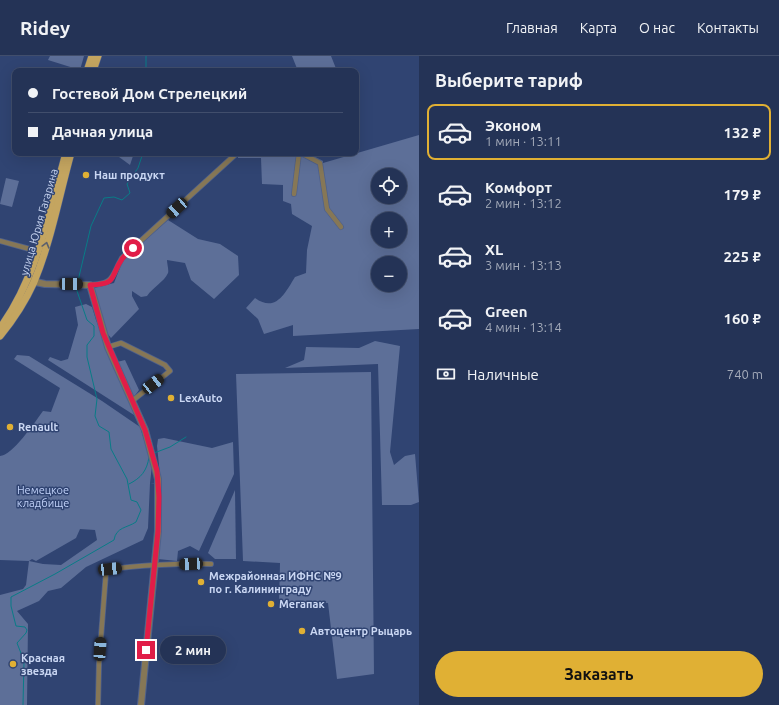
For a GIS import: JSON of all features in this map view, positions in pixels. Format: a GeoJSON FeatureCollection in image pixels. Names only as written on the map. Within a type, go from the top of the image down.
{"type":"FeatureCollection","features":[{"type":"Feature","properties":{"kind":"main road"},"geometry":{"type":"LineString","coordinates":[[89,68],[92,56]]}},
{"type":"Feature","properties":{"kind":"main road"},"geometry":{"type":"LineString","coordinates":[[94,68],[98,56]]}},
{"type":"Feature","properties":{"kind":"main road","name":"улица Юрия Гагарина"},"geometry":{"type":"LineString","coordinates":[[0,328],[31,281],[37,251],[65,156]]}},
{"type":"Feature","properties":{"kind":"main road","name":"улица Юрия Гагарина"},"geometry":{"type":"LineString","coordinates":[[0,336],[13,319],[43,257],[70,156]]}},
{"type":"Feature","properties":{"kind":"street"},"geometry":{"type":"LineString","coordinates":[[31,281],[44,284],[90,285],[110,282],[122,258],[234,156]]}},
{"type":"Feature","properties":{"kind":"street"},"geometry":{"type":"LineString","coordinates":[[294,194],[300,156]]}},
{"type":"Feature","properties":{"kind":"street"},"geometry":{"type":"LineString","coordinates":[[306,156],[320,163],[327,209],[341,227]]}},
{"type":"Feature","properties":{"kind":"street"},"geometry":{"type":"LineString","coordinates":[[0,241],[37,251]]}},
{"type":"Feature","properties":{"kind":"street"},"geometry":{"type":"LineString","coordinates":[[90,285],[108,347],[132,401],[154,457],[158,479],[159,497],[154,566],[141,705]]}},
{"type":"Feature","properties":{"kind":"street"},"geometry":{"type":"LineString","coordinates":[[108,347],[121,343],[165,365],[170,371],[132,401]]}},
{"type":"Feature","properties":{"kind":"street"},"geometry":{"type":"LineString","coordinates":[[98,705],[99,656],[106,572],[110,569],[211,564]]}},
{"type":"Feature","properties":{"kind":"green space"},"geometry":{"type":"Polygon","coordinates":[[[50,56],[84,56],[81,68],[74,68],[48,60],[50,56]]]}},
{"type":"Feature","properties":{"kind":"green space"},"geometry":{"type":"Polygon","coordinates":[[[292,56],[331,56],[336,68],[297,68],[292,56]]]}},
{"type":"Feature","properties":{"kind":"green space"},"geometry":{"type":"Polygon","coordinates":[[[419,135],[419,329],[293,336],[293,325],[264,334],[258,319],[246,308],[255,298],[262,302],[274,302],[283,295],[295,277],[306,273],[307,250],[312,226],[292,214],[291,204],[283,201],[283,185],[262,184],[261,158],[238,158],[238,156],[313,156],[323,161],[323,163],[347,156],[359,156],[359,152],[419,135]]]}},
{"type":"Feature","properties":{"kind":"green space"},"geometry":{"type":"Polygon","coordinates":[[[118,156],[133,156],[130,165],[118,156]]]}},
{"type":"Feature","properties":{"kind":"green space"},"geometry":{"type":"Polygon","coordinates":[[[6,178],[19,181],[12,207],[0,204],[6,178]]]}},
{"type":"Feature","properties":{"kind":"green space"},"geometry":{"type":"Polygon","coordinates":[[[168,220],[198,239],[220,244],[238,256],[239,275],[214,299],[191,280],[185,263],[167,260],[168,273],[147,296],[141,297],[132,291],[132,296],[139,309],[111,338],[106,332],[101,319],[94,288],[114,283],[123,260],[168,220]]]}},
{"type":"Feature","properties":{"kind":"green space"},"geometry":{"type":"Polygon","coordinates":[[[86,304],[92,307],[113,363],[125,360],[139,390],[130,402],[134,415],[48,360],[50,357],[61,361],[68,359],[78,325],[75,307],[86,304]]]}},
{"type":"Feature","properties":{"kind":"green space"},"geometry":{"type":"Polygon","coordinates":[[[375,341],[400,346],[390,452],[394,465],[405,456],[415,454],[419,502],[411,505],[382,505],[378,364],[285,368],[304,360],[306,347],[359,348],[375,341]]]}},
{"type":"Feature","properties":{"kind":"green space","name":"Немецкое кладбище"},"geometry":{"type":"Polygon","coordinates":[[[17,355],[29,356],[102,401],[140,427],[152,465],[148,528],[143,540],[86,567],[61,588],[48,591],[39,601],[17,611],[28,624],[27,705],[0,705],[0,595],[23,589],[26,585],[29,561],[0,560],[0,456],[5,455],[17,445],[43,411],[51,412],[60,388],[14,359],[17,355]],[[80,529],[76,538],[36,561],[32,559],[29,561],[43,564],[61,565],[97,540],[95,530],[80,529]]]}},
{"type":"Feature","properties":{"kind":"green space"},"geometry":{"type":"Polygon","coordinates":[[[371,372],[374,674],[337,679],[328,603],[279,604],[280,563],[243,561],[236,374],[371,372]]]}},
{"type":"Feature","properties":{"kind":"green space"},"geometry":{"type":"Polygon","coordinates":[[[164,438],[212,448],[233,442],[234,474],[199,551],[190,546],[178,551],[177,561],[158,559],[161,485],[150,483],[161,484],[157,446],[158,439],[164,438]]]}},
{"type":"Feature","properties":{"kind":"green space"},"geometry":{"type":"Polygon","coordinates":[[[235,490],[236,559],[215,559],[208,553],[235,490]]]}},
{"type":"Feature","properties":{"kind":"waterway"},"geometry":{"type":"LineString","coordinates":[[146,56],[146,68]]}},
{"type":"Feature","properties":{"kind":"waterway"},"geometry":{"type":"LineString","coordinates":[[78,281],[91,226],[104,198],[114,197],[122,200],[130,193],[127,184],[138,168],[142,156]]}},
{"type":"Feature","properties":{"kind":"waterway"},"geometry":{"type":"LineString","coordinates":[[23,705],[24,661],[17,643],[27,630],[25,627],[16,626],[11,606],[11,597],[114,540],[119,530],[136,522],[141,510],[137,502],[131,500],[127,479],[111,449],[109,432],[99,426],[95,416],[97,399],[87,357],[87,345],[94,336],[94,326],[87,320],[77,291],[77,286]]}},
{"type":"Feature","properties":{"kind":"waterway"},"geometry":{"type":"LineString","coordinates":[[154,453],[170,447],[186,437]]}},
{"type":"Feature","properties":{"kind":"waterway"},"geometry":{"type":"LineString","coordinates":[[129,484],[143,474],[149,457]]}},
{"type":"Feature","properties":{"kind":"place","name":"Наш продукт"},"geometry":{"type":"Point","coordinates":[86,175]}},
{"type":"Feature","properties":{"kind":"place","name":"LexAuto"},"geometry":{"type":"Point","coordinates":[171,398]}},
{"type":"Feature","properties":{"kind":"place","name":"Renault"},"geometry":{"type":"Point","coordinates":[10,427]}},
{"type":"Feature","properties":{"kind":"place","name":"Межрайонная ИФНС №9 по г. Калининграду"},"geometry":{"type":"Point","coordinates":[201,582]}},
{"type":"Feature","properties":{"kind":"place","name":"Мегапак"},"geometry":{"type":"Point","coordinates":[271,604]}},
{"type":"Feature","properties":{"kind":"place","name":"Автоцентр Рыцарь"},"geometry":{"type":"Point","coordinates":[302,631]}},
{"type":"Feature","properties":{"kind":"place","name":"Красная звезда"},"geometry":{"type":"Point","coordinates":[13,664]}},
{"type":"Feature","properties":{"kind":"route"},"geometry":{"type":"LineString","coordinates":[[133,248],[122,258],[110,282],[90,285],[108,347],[145,430],[157,471],[159,497],[158,531],[146,650]]}}]}
